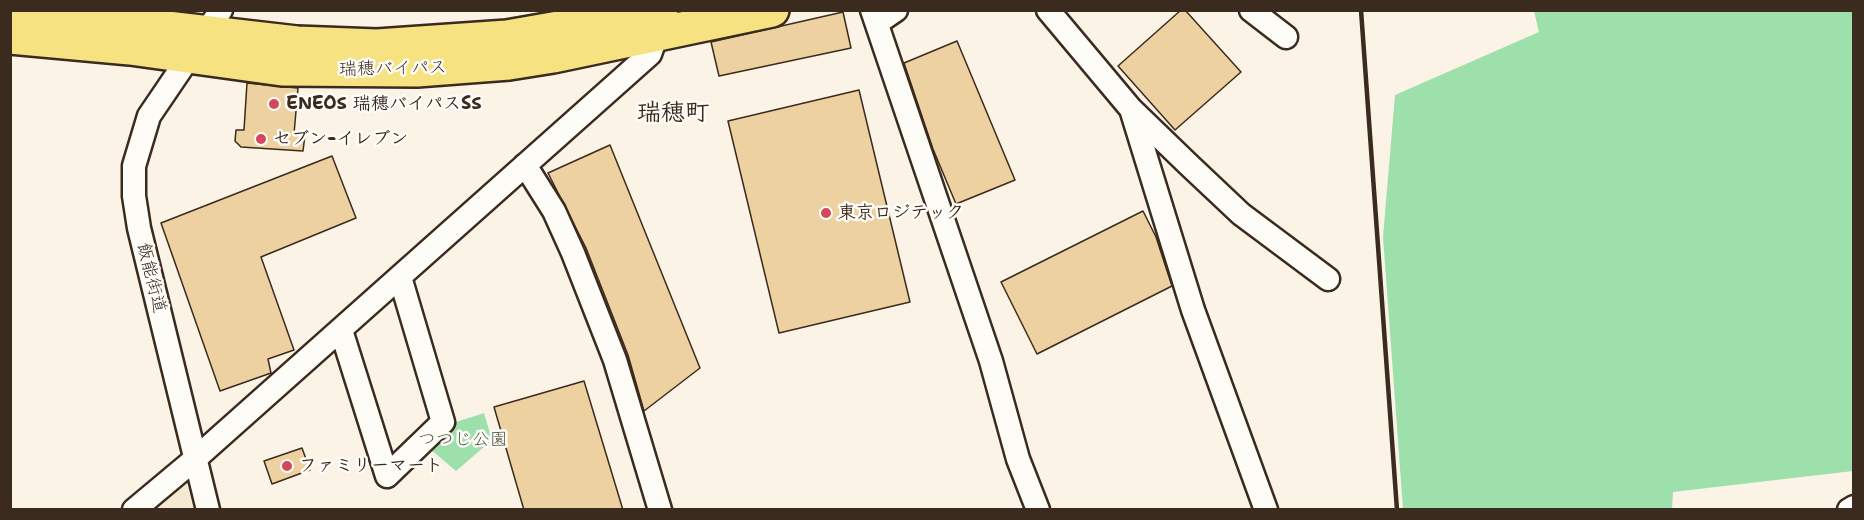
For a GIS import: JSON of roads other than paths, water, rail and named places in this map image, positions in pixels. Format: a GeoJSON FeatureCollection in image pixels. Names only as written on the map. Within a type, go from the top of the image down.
{"type":"FeatureCollection","features":[{"type":"Feature","properties":{"kind":"highway","name":"瑞穂バイパス"},"geometry":{"type":"LineString","coordinates":[[11,10],[328,45],[439,44],[661,19],[772,10]]}},
{"type":"Feature","properties":{"kind":"highway","name":"瑞穂バイパス"},"geometry":{"type":"LineString","coordinates":[[10,37],[206,33]]}},
{"type":"Feature","properties":{"kind":"street"},"geometry":{"type":"LineString","coordinates":[[896,10],[874,17],[929,186],[991,361],[1018,459],[1038,510]]}},
{"type":"Feature","properties":{"kind":"street"},"geometry":{"type":"LineString","coordinates":[[1048,10],[1131,109],[1241,214],[1328,279]]}},
{"type":"Feature","properties":{"kind":"street"},"geometry":{"type":"LineString","coordinates":[[1251,10],[1286,37]]}},
{"type":"Feature","properties":{"kind":"street"},"geometry":{"type":"LineString","coordinates":[[134,510],[341,330],[650,54],[661,19]]}},
{"type":"Feature","properties":{"kind":"street","name":"飯能街道"},"geometry":{"type":"LineString","coordinates":[[206,33],[149,116],[140,138],[134,166],[134,196],[139,228],[208,510]]}},
{"type":"Feature","properties":{"kind":"street"},"geometry":{"type":"LineString","coordinates":[[1131,109],[1193,310],[1266,510]]}},
{"type":"Feature","properties":{"kind":"street"},"geometry":{"type":"LineString","coordinates":[[525,165],[554,211],[615,360],[660,510]]}},
{"type":"Feature","properties":{"kind":"street"},"geometry":{"type":"LineString","coordinates":[[341,330],[387,476],[443,422],[400,277]]}},
{"type":"Feature","properties":{"kind":"street"},"geometry":{"type":"LineString","coordinates":[[1849,510],[1854,507]]}},
{"type":"Feature","properties":{"kind":"railway"},"geometry":{"type":"LineString","coordinates":[[1361,10],[1397,510]]}},
{"type":"Feature","properties":{"kind":"place","name":"ENEOS 瑞穂バイパスSS"},"geometry":{"type":"Point","coordinates":[274,104]}},
{"type":"Feature","properties":{"kind":"place","name":"セブン-イレブン"},"geometry":{"type":"Point","coordinates":[261,139]}},
{"type":"Feature","properties":{"kind":"place","name":"東京ロジテック"},"geometry":{"type":"Point","coordinates":[826,213]}},
{"type":"Feature","properties":{"kind":"place","name":"ファミリーマート"},"geometry":{"type":"Point","coordinates":[287,466]}},
{"type":"Feature","properties":{"kind":"district","name":"瑞穂町"},"geometry":{"type":"Point","coordinates":[673,114]}},
{"type":"Feature","properties":{"kind":"park label","name":"つつじ公園"},"geometry":{"type":"Point","coordinates":[463,440]}}]}
